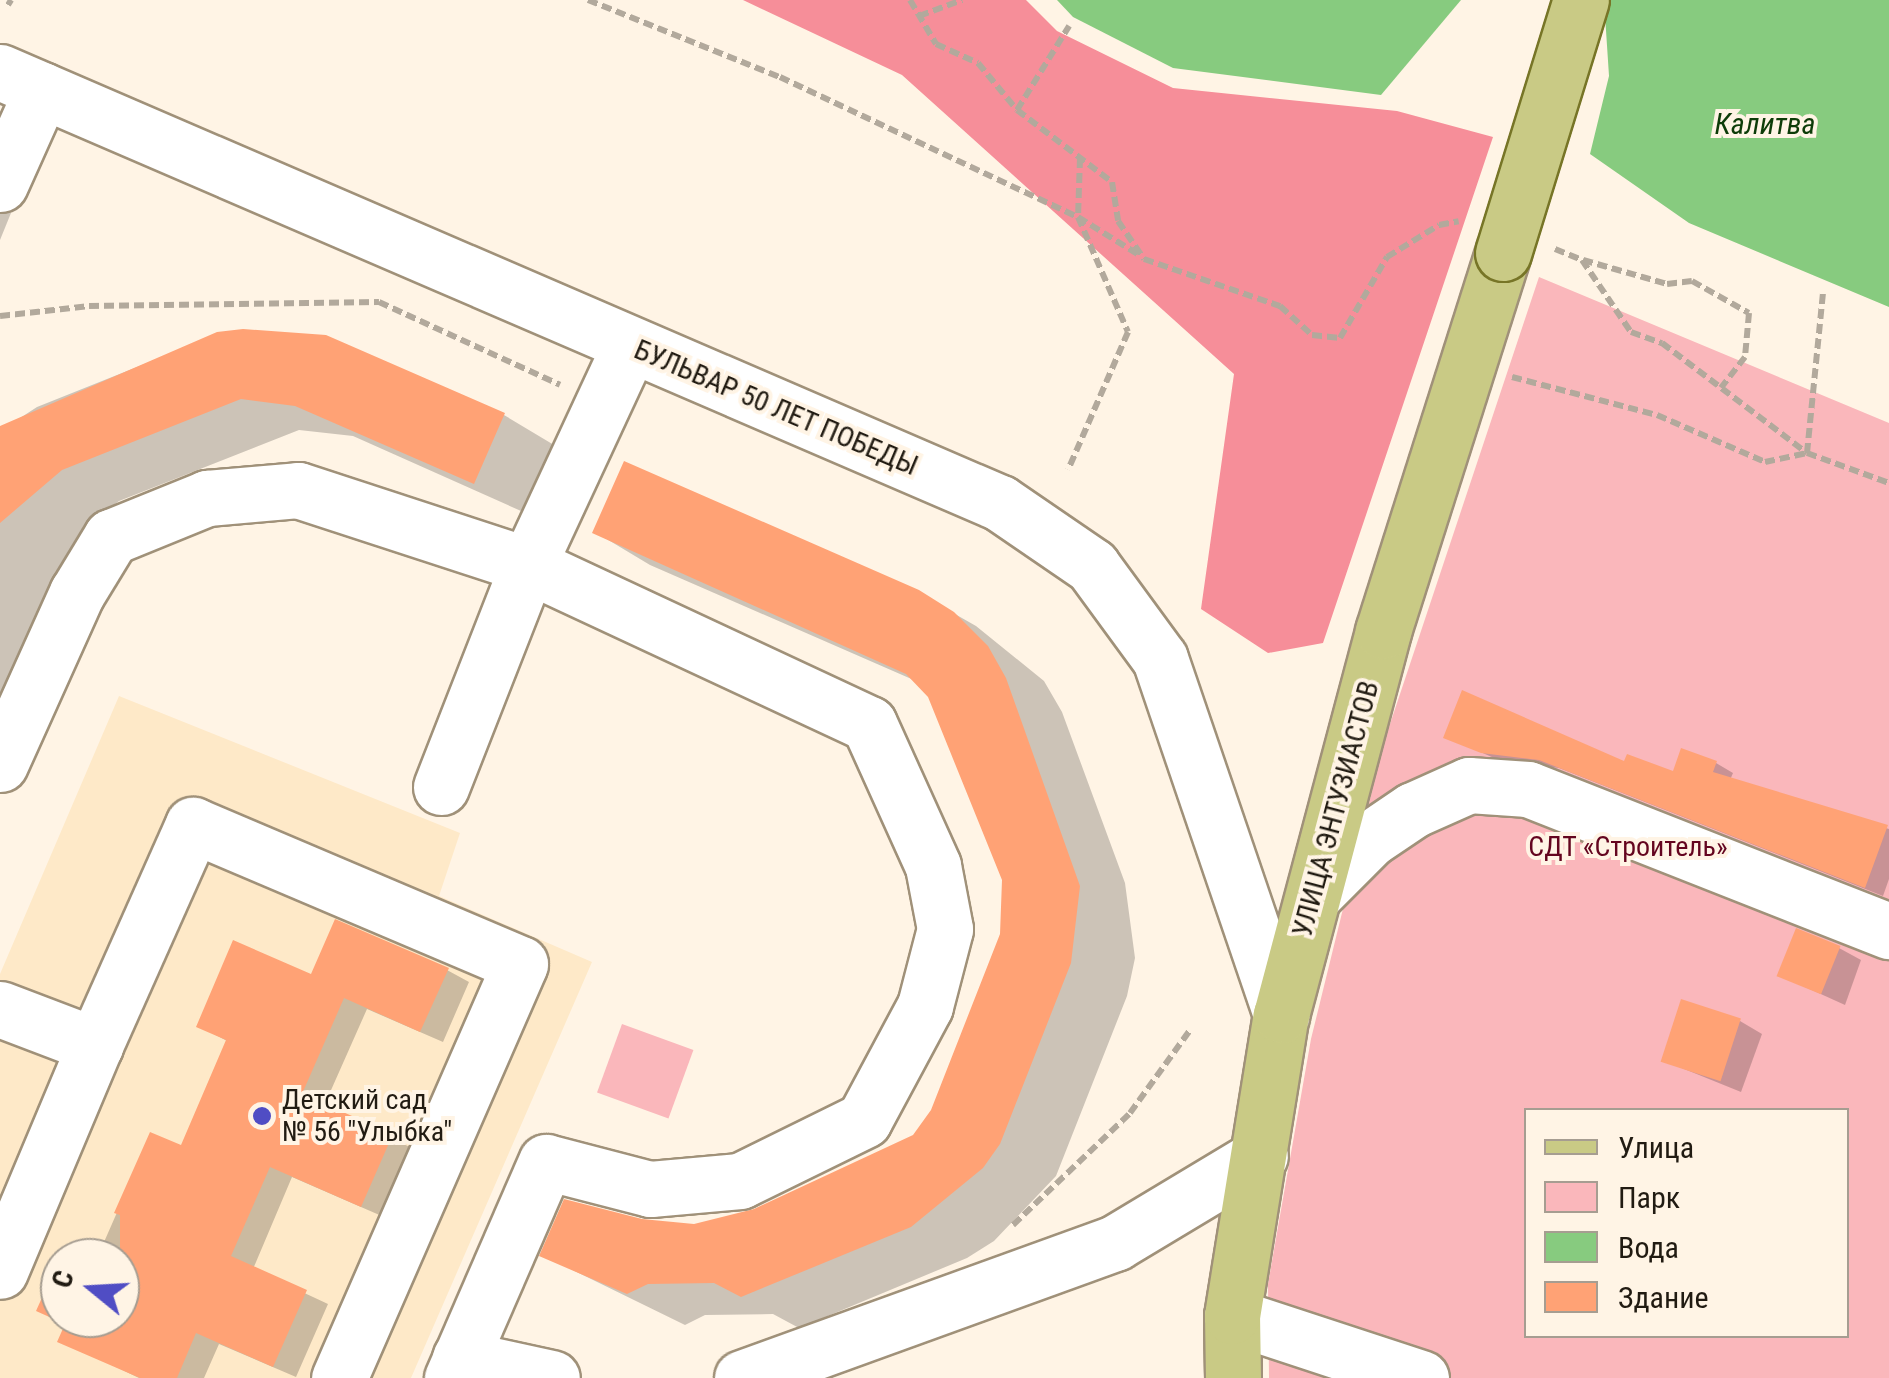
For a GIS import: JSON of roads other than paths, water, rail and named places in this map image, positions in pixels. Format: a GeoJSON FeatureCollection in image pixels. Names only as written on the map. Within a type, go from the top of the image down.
{"type":"FeatureCollection","features":[{"type":"Feature","properties":{"kind":"main road","name":"УЛИЦА ЭНТУЗИАСТОВ"},"geometry":{"type":"LineString","coordinates":[[1233,1378],[1232,1316],[1282,1015],[1383,631],[1581,0]]}},
{"type":"Feature","properties":{"kind":"street"},"geometry":{"type":"LineString","coordinates":[[0,184],[21,81]]}},
{"type":"Feature","properties":{"kind":"street","name":"БУЛЬВАР 50 ЛЕТ ПОБЕДЫ"},"geometry":{"type":"LineString","coordinates":[[21,81],[1000,502],[1092,566],[1160,659],[1282,1015]]}},
{"type":"Feature","properties":{"kind":"street"},"geometry":{"type":"LineString","coordinates":[[442,787],[528,565],[630,345]]}},
{"type":"Feature","properties":{"kind":"street"},"geometry":{"type":"LineString","coordinates":[[0,764],[77,593],[111,537],[206,498],[298,490],[528,565],[870,724],[933,866],[945,929],[925,1006],[864,1120],[740,1181],[650,1189],[546,1162],[456,1368],[552,1378]]}},
{"type":"Feature","properties":{"kind":"street"},"geometry":{"type":"LineString","coordinates":[[1315,894],[1370,839],[1413,810],[1469,786],[1528,788],[1889,930]]}},
{"type":"Feature","properties":{"kind":"street"},"geometry":{"type":"LineString","coordinates":[[0,1271],[193,824],[520,964],[339,1378]]}},
{"type":"Feature","properties":{"kind":"street"},"geometry":{"type":"LineString","coordinates":[[0,1010],[95,1044]]}},
{"type":"Feature","properties":{"kind":"street"},"geometry":{"type":"LineString","coordinates":[[742,1378],[1115,1243],[1260,1156]]}},
{"type":"Feature","properties":{"kind":"street"},"geometry":{"type":"LineString","coordinates":[[1232,1316],[1421,1378]]}},
{"type":"Feature","properties":{"kind":"water"},"geometry":{"type":"Polygon","coordinates":[[[1057,0],[1461,0],[1381,95],[1173,68],[1073,17],[1057,0]]]}},
{"type":"Feature","properties":{"kind":"water","name":"Калитва"},"geometry":{"type":"Polygon","coordinates":[[[1604,0],[1889,0],[1889,307],[1689,223],[1590,154],[1609,76],[1604,0]]]}},
{"type":"Feature","properties":{"kind":"place","name":"Детский сад № 56 \"Улыбка\""},"geometry":{"type":"Point","coordinates":[262,1116]}},
{"type":"Feature","properties":{"kind":"park label","name":"СДТ «Строитель»"},"geometry":{"type":"Point","coordinates":[1628,847]}}]}
